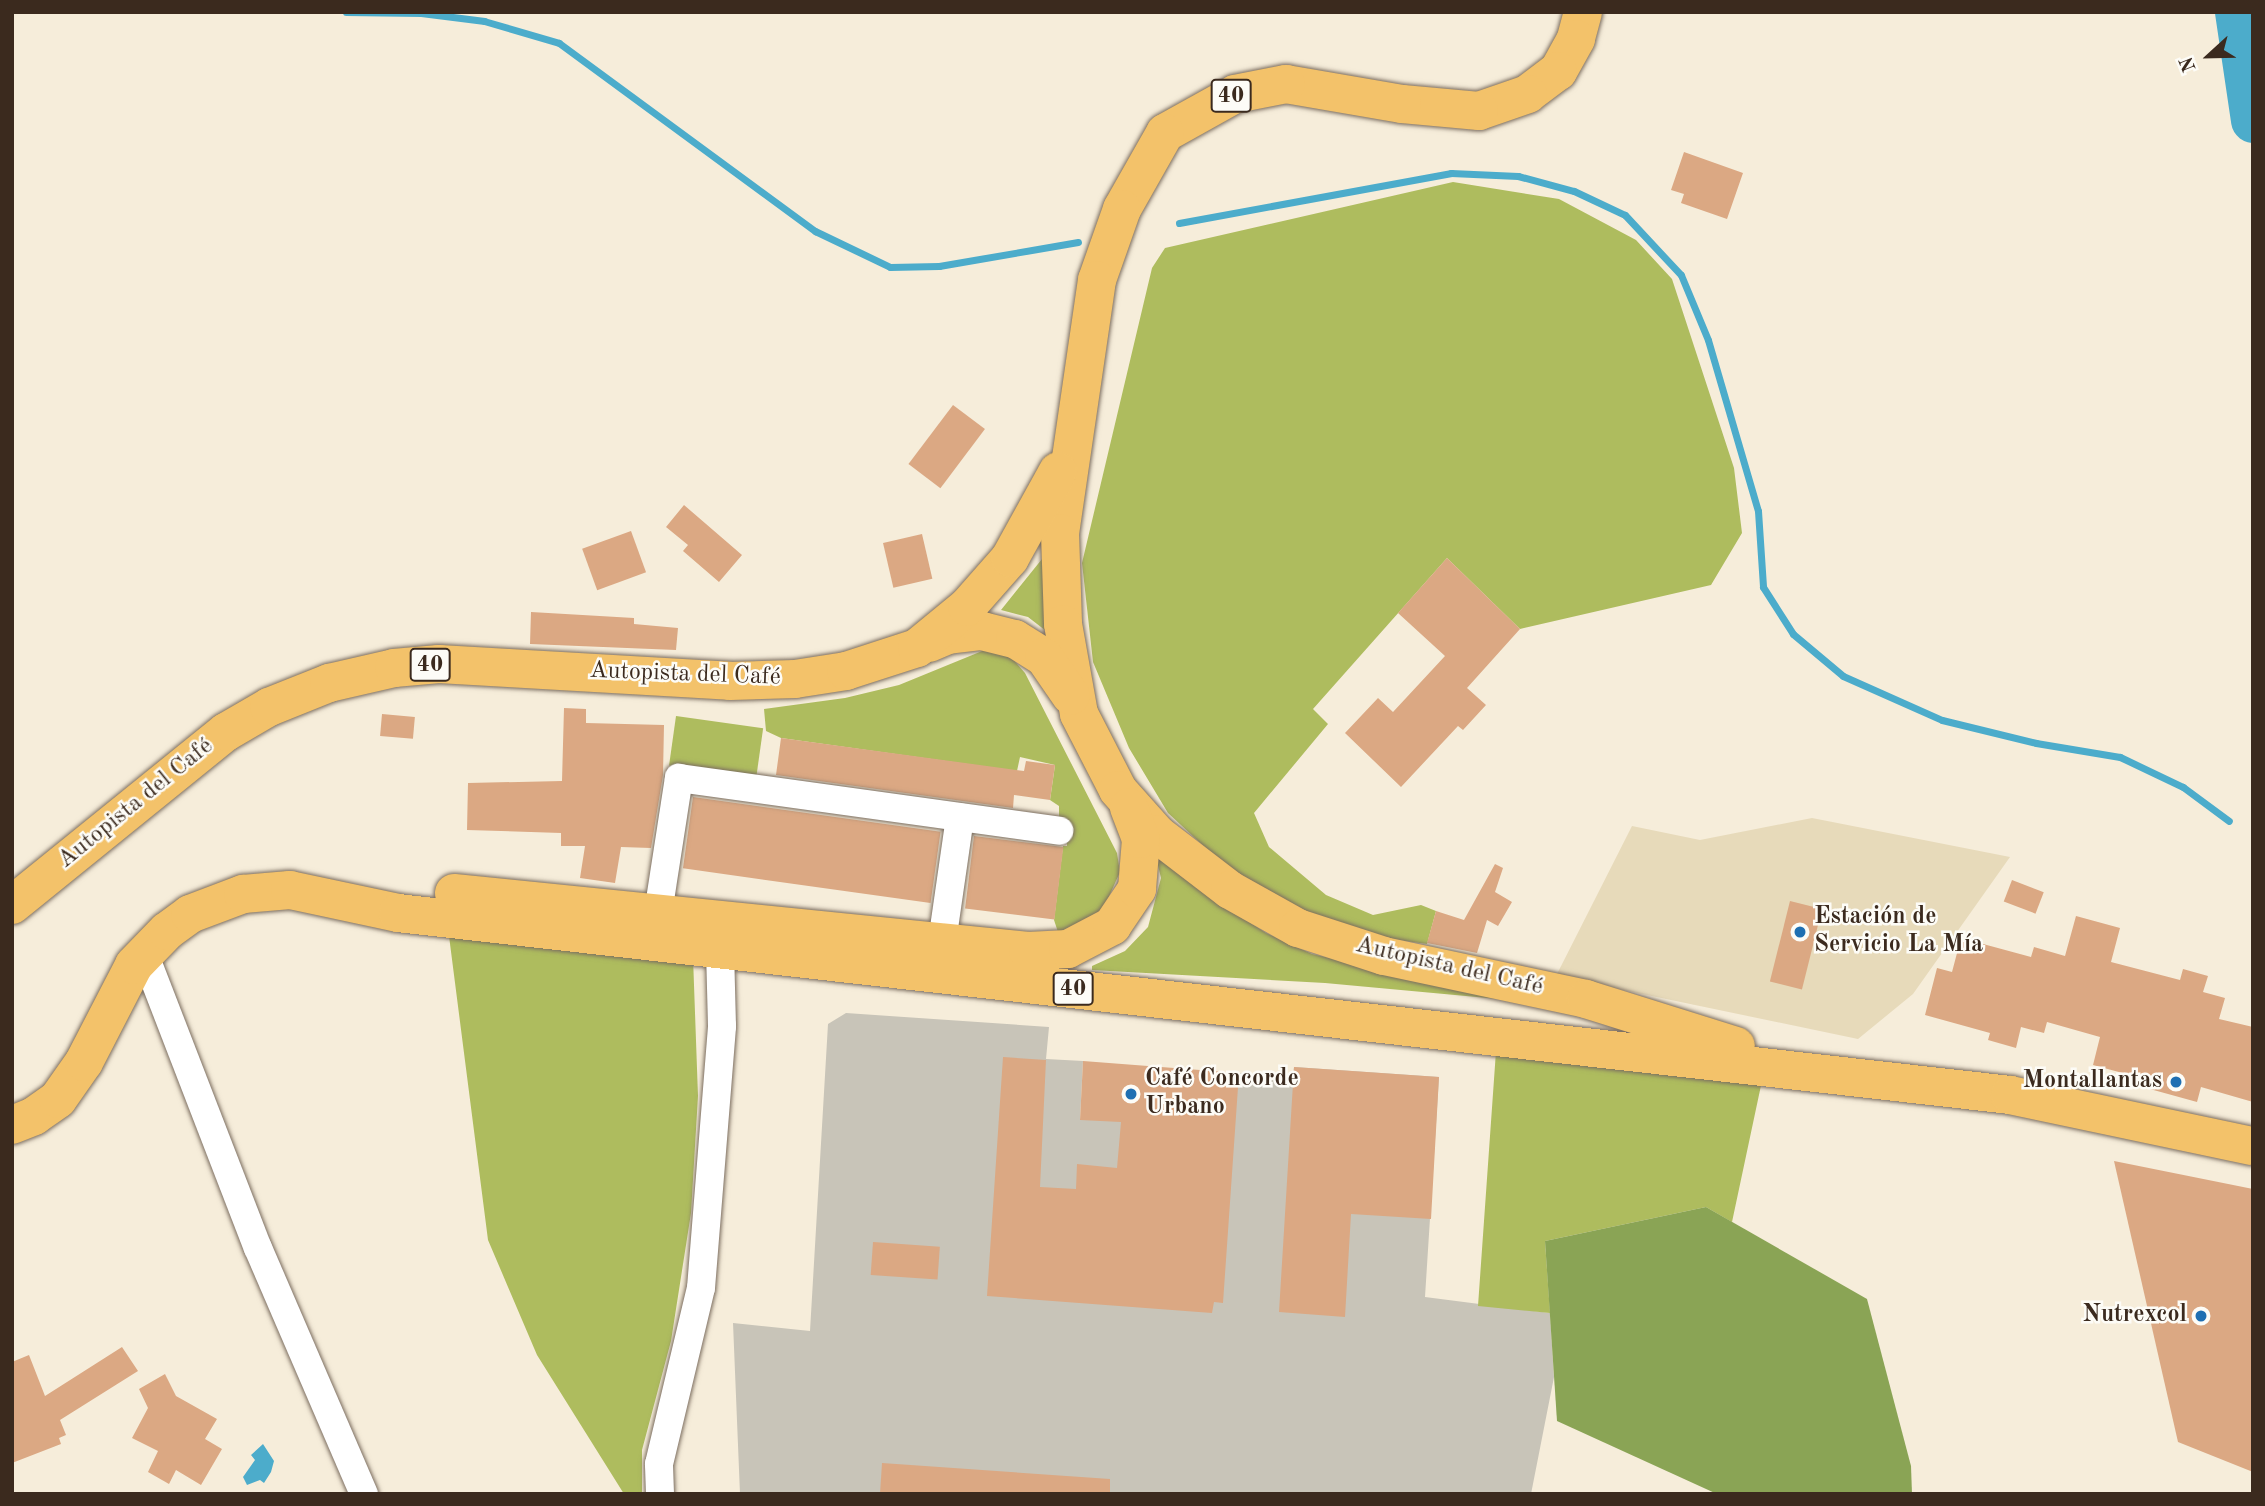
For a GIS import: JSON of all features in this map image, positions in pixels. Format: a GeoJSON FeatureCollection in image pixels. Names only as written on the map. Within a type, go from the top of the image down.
{"type":"FeatureCollection","features":[{"type":"Feature","properties":{"kind":"highway","name":"40"},"geometry":{"type":"LineString","coordinates":[[1069,443],[1097,279],[1122,209],[1165,133],[1235,94],[1286,84],[1402,104],[1479,111],[1528,94],[1558,71],[1576,39],[1583,12]]}},
{"type":"Feature","properties":{"kind":"highway","name":"Autopista del Café"},"geometry":{"type":"LineString","coordinates":[[12,905],[226,732],[270,707],[328,683],[394,668],[439,664],[730,681],[795,679],[857,668],[917,648],[967,607],[1010,558],[1044,503],[1069,443]]}},
{"type":"Feature","properties":{"kind":"highway","name":"Autopista del Café"},"geometry":{"type":"LineString","coordinates":[[1069,443],[1060,533],[1062,611],[1079,714],[1118,790],[1157,834],[1230,890],[1298,928],[1384,956],[1586,999],[1825,1073]]}},
{"type":"Feature","properties":{"kind":"highway"},"geometry":{"type":"LineString","coordinates":[[917,648],[948,635],[982,631],[1015,639],[1044,657],[1066,683],[1079,714]]}},
{"type":"Feature","properties":{"kind":"highway"},"geometry":{"type":"LineString","coordinates":[[323,895],[402,887],[1028,951],[1068,949],[1112,926],[1126,909],[1141,870],[1141,839],[1134,815],[1118,790]]}},
{"type":"Feature","properties":{"kind":"highway","name":"Autopista del Café"},"geometry":{"type":"LineString","coordinates":[[12,1125],[34,1116],[58,1099],[83,1062],[144,953],[190,914],[243,894],[290,890],[398,913],[2010,1096],[2253,1146]]}},
{"type":"Feature","properties":{"kind":"street"},"geometry":{"type":"LineString","coordinates":[[658,913],[679,778],[1059,831]]}},
{"type":"Feature","properties":{"kind":"street"},"geometry":{"type":"LineString","coordinates":[[942,942],[960,817]]}},
{"type":"Feature","properties":{"kind":"street"},"geometry":{"type":"LineString","coordinates":[[660,1494],[659,1464],[701,1288],[722,1026],[720,949]]}},
{"type":"Feature","properties":{"kind":"street"},"geometry":{"type":"LineString","coordinates":[[144,953],[258,1248],[364,1494]]}},
{"type":"Feature","properties":{"kind":"shaded area"},"geometry":{"type":"Polygon","coordinates":[[[1812,818],[2010,857],[1913,994],[1858,1039],[1556,976],[1632,826],[1700,840],[1812,818]]]}},
{"type":"Feature","properties":{"kind":"shaded area"},"geometry":{"type":"Polygon","coordinates":[[[846,1013],[1049,1027],[1046,1059],[1083,1061],[1080,1120],[1190,1070],[1293,1076],[1294,1067],[1439,1077],[1425,1297],[1550,1313],[1554,1377],[1531,1494],[740,1494],[733,1323],[810,1331],[828,1024],[846,1013]]]}},
{"type":"Feature","properties":{"kind":"green space"},"geometry":{"type":"Polygon","coordinates":[[[1453,182],[1559,199],[1636,240],[1672,279],[1734,468],[1742,533],[1711,585],[1520,629],[1447,558],[1313,709],[1328,724],[1254,813],[1269,847],[1326,895],[1373,915],[1421,905],[1436,911],[1427,944],[1369,936],[1305,913],[1223,864],[1168,813],[1129,748],[1093,662],[1082,563],[1152,268],[1165,248],[1453,182]]]}},
{"type":"Feature","properties":{"kind":"green space"},"geometry":{"type":"Polygon","coordinates":[[[1042,559],[1050,634],[1028,617],[1001,610],[1042,559]]]}},
{"type":"Feature","properties":{"kind":"green space"},"geometry":{"type":"Polygon","coordinates":[[[987,649],[1011,657],[1025,673],[1117,853],[1120,872],[1102,912],[1060,938],[1054,920],[1063,846],[1067,846],[1067,821],[1059,819],[1059,806],[1050,800],[1055,765],[1020,757],[1017,771],[781,738],[766,731],[764,709],[845,698],[899,685],[987,649]]]}},
{"type":"Feature","properties":{"kind":"green space"},"geometry":{"type":"Polygon","coordinates":[[[676,716],[763,728],[756,778],[669,766],[676,716]]]}},
{"type":"Feature","properties":{"kind":"green space"},"geometry":{"type":"Polygon","coordinates":[[[1155,853],[1214,899],[1266,933],[1312,954],[1520,1001],[1325,983],[1092,970],[1092,966],[1125,951],[1148,927],[1161,878],[1155,853]]]}},
{"type":"Feature","properties":{"kind":"green space"},"geometry":{"type":"Polygon","coordinates":[[[449,936],[693,957],[698,1096],[691,1213],[671,1341],[642,1450],[642,1494],[624,1494],[537,1355],[488,1240],[449,936]]]}},
{"type":"Feature","properties":{"kind":"green space"},"geometry":{"type":"Polygon","coordinates":[[[1496,1051],[1763,1076],[1732,1222],[1706,1207],[1545,1241],[1550,1313],[1478,1306],[1496,1051]]]}},
{"type":"Feature","properties":{"kind":"green space"},"geometry":{"type":"Polygon","coordinates":[[[1706,1207],[1867,1299],[1911,1466],[1912,1494],[1717,1494],[1557,1421],[1545,1241],[1706,1207]]]}},
{"type":"Feature","properties":{"kind":"water"},"geometry":{"type":"Polygon","coordinates":[[[263,1444],[274,1461],[271,1472],[264,1483],[260,1480],[247,1485],[243,1477],[255,1460],[251,1455],[263,1444]]]}},
{"type":"Feature","properties":{"kind":"building"},"geometry":{"type":"Polygon","coordinates":[[[1684,152],[1743,173],[1727,219],[1681,203],[1684,194],[1671,190],[1684,152]]]}},
{"type":"Feature","properties":{"kind":"building"},"geometry":{"type":"Polygon","coordinates":[[[953,405],[985,429],[940,488],[908,464],[953,405]]]}},
{"type":"Feature","properties":{"kind":"building"},"geometry":{"type":"Polygon","coordinates":[[[684,505],[742,555],[719,582],[683,551],[688,545],[666,527],[684,505]]]}},
{"type":"Feature","properties":{"kind":"building"},"geometry":{"type":"Polygon","coordinates":[[[631,531],[646,572],[597,590],[582,549],[631,531]]]}},
{"type":"Feature","properties":{"kind":"building"},"geometry":{"type":"Polygon","coordinates":[[[922,534],[932,579],[893,588],[883,543],[922,534]]]}},
{"type":"Feature","properties":{"kind":"building"},"geometry":{"type":"Polygon","coordinates":[[[1447,558],[1520,629],[1467,688],[1486,705],[1463,730],[1458,726],[1401,787],[1345,733],[1378,698],[1393,712],[1445,656],[1398,613],[1447,558]]]}},
{"type":"Feature","properties":{"kind":"building"},"geometry":{"type":"Polygon","coordinates":[[[531,612],[634,618],[634,624],[678,628],[676,650],[530,644],[531,612]]]}},
{"type":"Feature","properties":{"kind":"building"},"geometry":{"type":"Polygon","coordinates":[[[564,708],[586,709],[586,723],[664,725],[663,775],[651,848],[621,847],[615,883],[580,878],[585,846],[561,846],[561,833],[467,830],[468,783],[562,781],[564,708]]]}},
{"type":"Feature","properties":{"kind":"building"},"geometry":{"type":"Polygon","coordinates":[[[382,714],[415,717],[413,739],[380,736],[382,714]]]}},
{"type":"Feature","properties":{"kind":"building"},"geometry":{"type":"Polygon","coordinates":[[[781,738],[1024,771],[1026,761],[1055,765],[1050,800],[1014,795],[1013,808],[776,775],[781,738]]]}},
{"type":"Feature","properties":{"kind":"building"},"geometry":{"type":"Polygon","coordinates":[[[693,797],[941,832],[931,903],[683,868],[693,797]]]}},
{"type":"Feature","properties":{"kind":"building"},"geometry":{"type":"Polygon","coordinates":[[[974,836],[1063,847],[1054,919],[965,908],[974,836]]]}},
{"type":"Feature","properties":{"kind":"building"},"geometry":{"type":"Polygon","coordinates":[[[1495,864],[1503,868],[1495,892],[1512,902],[1498,926],[1487,920],[1477,953],[1427,943],[1436,911],[1464,920],[1495,864]]]}},
{"type":"Feature","properties":{"kind":"building"},"geometry":{"type":"Polygon","coordinates":[[[2012,880],[2044,892],[2035,914],[2004,901],[2012,880]]]}},
{"type":"Feature","properties":{"kind":"building","name":"Estación de Servicio La Mía"},"geometry":{"type":"Polygon","coordinates":[[[1790,901],[1822,909],[1802,990],[1770,982],[1790,901]]]}},
{"type":"Feature","properties":{"kind":"building"},"geometry":{"type":"Polygon","coordinates":[[[2076,916],[2120,928],[2111,962],[2180,980],[2183,969],[2208,976],[2203,992],[2225,998],[2219,1019],[2253,1027],[2253,1102],[2201,1087],[2197,1102],[2139,1086],[2141,1078],[2093,1065],[2100,1037],[2047,1022],[2044,1033],[2021,1027],[2016,1048],[1988,1040],[1990,1033],[1925,1015],[1937,968],[1952,972],[1961,938],[2031,957],[2034,947],[2065,956],[2076,916]]]}},
{"type":"Feature","properties":{"kind":"building"},"geometry":{"type":"Polygon","coordinates":[[[1003,1057],[1046,1060],[1040,1187],[1076,1189],[1077,1164],[1117,1168],[1121,1122],[1080,1120],[1083,1061],[1239,1073],[1223,1303],[1214,1302],[1212,1313],[987,1296],[1003,1057]]]}},
{"type":"Feature","properties":{"kind":"building"},"geometry":{"type":"Polygon","coordinates":[[[1294,1067],[1439,1077],[1431,1219],[1351,1214],[1345,1317],[1279,1312],[1294,1067]]]}},
{"type":"Feature","properties":{"kind":"building","name":"Nutrexcol"},"geometry":{"type":"Polygon","coordinates":[[[2114,1161],[2253,1189],[2253,1472],[2178,1442],[2114,1161]]]}},
{"type":"Feature","properties":{"kind":"building"},"geometry":{"type":"Polygon","coordinates":[[[873,1242],[940,1247],[938,1280],[871,1275],[873,1242]]]}},
{"type":"Feature","properties":{"kind":"building"},"geometry":{"type":"Polygon","coordinates":[[[122,1347],[138,1371],[60,1420],[66,1435],[59,1438],[61,1444],[12,1463],[12,1362],[29,1355],[45,1396],[122,1347]]]}},
{"type":"Feature","properties":{"kind":"building"},"geometry":{"type":"Polygon","coordinates":[[[165,1374],[176,1396],[217,1419],[205,1439],[222,1449],[201,1485],[176,1470],[169,1484],[148,1472],[158,1451],[132,1438],[148,1408],[139,1389],[165,1374]]]}},
{"type":"Feature","properties":{"kind":"building"},"geometry":{"type":"Polygon","coordinates":[[[882,1463],[1110,1479],[1110,1494],[880,1494],[882,1463]]]}},
{"type":"Feature","properties":{"kind":"waterway"},"geometry":{"type":"LineString","coordinates":[[346,12],[421,13],[484,21],[559,43],[815,231],[890,267],[939,266],[1078,242]]}},
{"type":"Feature","properties":{"kind":"waterway"},"geometry":{"type":"LineString","coordinates":[[2237,12],[2253,121]]}},
{"type":"Feature","properties":{"kind":"waterway"},"geometry":{"type":"LineString","coordinates":[[1179,223],[1451,173],[1518,176],[1574,191],[1625,215],[1681,275],[1708,340],[1758,511],[1763,587],[1793,634],[1843,676],[1942,720],[2036,743],[2120,757],[2183,787],[2229,821]]}},
{"type":"Feature","properties":{"kind":"place","name":"Estación de Servicio La Mía"},"geometry":{"type":"Point","coordinates":[1800,932]}},
{"type":"Feature","properties":{"kind":"place","name":"Montallantas"},"geometry":{"type":"Point","coordinates":[2176,1082]}},
{"type":"Feature","properties":{"kind":"place","name":"Café Concorde Urbano"},"geometry":{"type":"Point","coordinates":[1131,1094]}},
{"type":"Feature","properties":{"kind":"place","name":"Nutrexcol"},"geometry":{"type":"Point","coordinates":[2201,1316]}}]}
